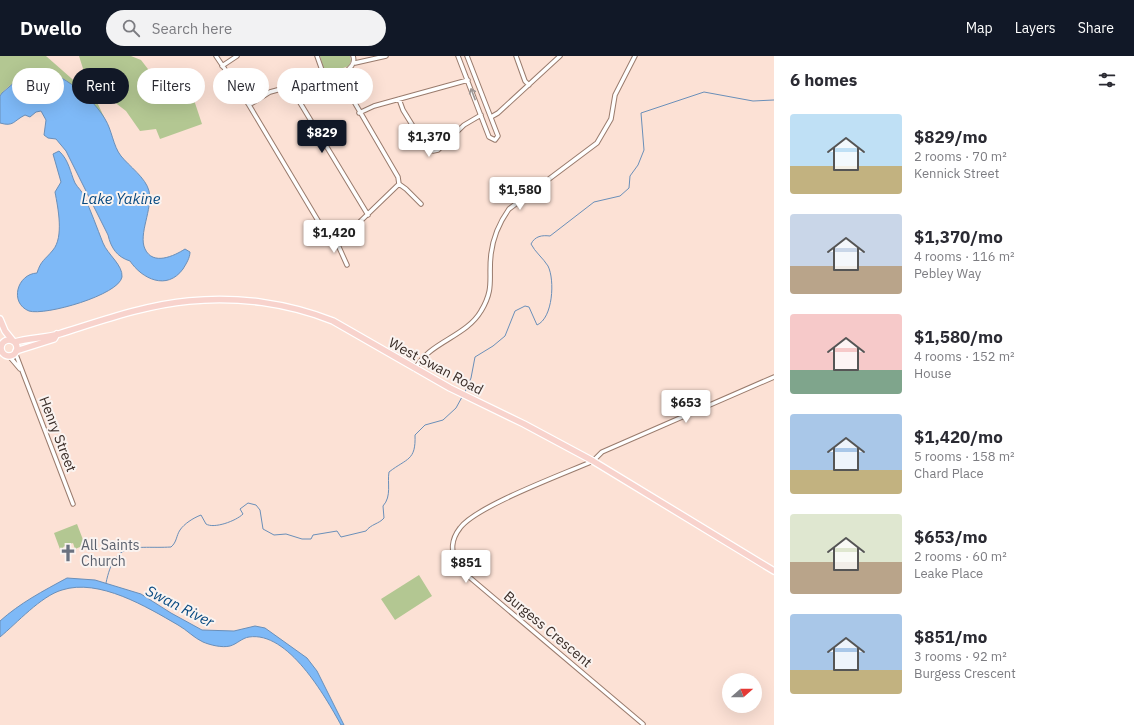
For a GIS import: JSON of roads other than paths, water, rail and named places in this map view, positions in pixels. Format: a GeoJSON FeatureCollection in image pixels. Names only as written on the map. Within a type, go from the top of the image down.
{"type":"FeatureCollection","features":[{"type":"Feature","properties":{"kind":"main road","name":"West Swan Road"},"geometry":{"type":"LineString","coordinates":[[14,342],[57,334],[171,303],[196,300],[243,301],[281,305],[313,314],[333,321],[450,388],[480,404],[524,424],[593,461],[774,571]]}},
{"type":"Feature","properties":{"kind":"main road"},"geometry":{"type":"LineString","coordinates":[[0,319],[5,332],[14,342],[16,352],[5,355],[1,351],[1,345],[8,340],[14,342]]}},
{"type":"Feature","properties":{"kind":"main road","name":"West Swan Road"},"geometry":{"type":"LineString","coordinates":[[16,352],[54,339],[57,334]]}},
{"type":"Feature","properties":{"kind":"street"},"geometry":{"type":"LineString","coordinates":[[216,56],[249,105],[320,224],[333,240],[342,239],[399,184]]}},
{"type":"Feature","properties":{"kind":"street"},"geometry":{"type":"LineString","coordinates":[[222,66],[237,56]]}},
{"type":"Feature","properties":{"kind":"street"},"geometry":{"type":"LineString","coordinates":[[317,56],[321,68]]}},
{"type":"Feature","properties":{"kind":"street"},"geometry":{"type":"LineString","coordinates":[[353,56],[355,63]]}},
{"type":"Feature","properties":{"kind":"street"},"geometry":{"type":"LineString","coordinates":[[350,68],[355,63],[386,56]]}},
{"type":"Feature","properties":{"kind":"street"},"geometry":{"type":"LineString","coordinates":[[458,56],[489,137],[495,140],[498,136],[467,56]]}},
{"type":"Feature","properties":{"kind":"street"},"geometry":{"type":"LineString","coordinates":[[516,56],[525,81],[529,85]]}},
{"type":"Feature","properties":{"kind":"street"},"geometry":{"type":"LineString","coordinates":[[491,117],[498,113],[560,56]]}},
{"type":"Feature","properties":{"kind":"street"},"geometry":{"type":"LineString","coordinates":[[415,369],[429,351],[469,325],[481,312],[490,292],[491,255],[499,223],[509,209],[597,143],[611,119],[615,95],[635,56]]}},
{"type":"Feature","properties":{"kind":"street"},"geometry":{"type":"LineString","coordinates":[[360,113],[399,99],[468,80]]}},
{"type":"Feature","properties":{"kind":"street"},"geometry":{"type":"LineString","coordinates":[[249,105],[270,92],[277,90]]}},
{"type":"Feature","properties":{"kind":"street"},"geometry":{"type":"LineString","coordinates":[[399,99],[403,110],[427,149],[433,151],[438,150],[464,125],[481,115]]}},
{"type":"Feature","properties":{"kind":"street"},"geometry":{"type":"LineString","coordinates":[[301,104],[368,215]]}},
{"type":"Feature","properties":{"kind":"street"},"geometry":{"type":"LineString","coordinates":[[355,104],[398,177],[399,184],[421,204]]}},
{"type":"Feature","properties":{"kind":"street"},"geometry":{"type":"LineString","coordinates":[[338,240],[338,245],[347,265]]}},
{"type":"Feature","properties":{"kind":"street","name":"Henry Street"},"geometry":{"type":"LineString","coordinates":[[16,352],[22,372],[73,504]]}},
{"type":"Feature","properties":{"kind":"street","name":"Henry Street"},"geometry":{"type":"LineString","coordinates":[[5,355],[22,372]]}},
{"type":"Feature","properties":{"kind":"street","name":"Burgess Crescent"},"geometry":{"type":"LineString","coordinates":[[643,724],[455,565],[451,547],[460,527],[482,510],[593,461],[602,452],[774,377]]}},
{"type":"Feature","properties":{"kind":"water","name":"Lake Yakine"},"geometry":{"type":"Polygon","coordinates":[[[64,80],[72,85],[72,104],[94,104],[107,123],[118,152],[141,177],[149,191],[149,206],[143,236],[145,249],[153,257],[158,258],[170,257],[185,249],[190,252],[187,263],[177,276],[170,280],[155,280],[141,273],[130,261],[115,251],[66,151],[56,139],[48,138],[44,135],[46,120],[41,111],[36,112],[30,117],[25,115],[11,124],[0,123],[0,96],[12,84],[12,104],[64,104],[64,80]]]}},
{"type":"Feature","properties":{"kind":"water"},"geometry":{"type":"Polygon","coordinates":[[[59,151],[65,158],[75,183],[83,194],[105,247],[120,268],[122,277],[118,284],[108,291],[80,303],[50,310],[37,312],[29,311],[19,302],[17,296],[20,283],[24,278],[37,273],[42,263],[53,250],[58,238],[58,206],[55,192],[61,182],[53,154],[59,151]]]}},
{"type":"Feature","properties":{"kind":"water","name":"Swan River"},"geometry":{"type":"Polygon","coordinates":[[[67,578],[95,580],[141,594],[202,630],[234,631],[255,626],[265,628],[307,658],[317,671],[344,725],[341,725],[325,698],[304,668],[278,644],[263,638],[249,637],[227,647],[209,644],[152,610],[122,596],[107,591],[76,587],[54,593],[30,610],[0,637],[0,621],[24,603],[67,578]]]}},
{"type":"Feature","properties":{"kind":"waterway"},"geometry":{"type":"LineString","coordinates":[[465,392],[471,378],[475,357],[493,346],[505,336],[515,311],[525,306],[529,307],[537,325],[546,315],[552,289],[550,272],[544,260],[531,244],[533,241],[539,237],[550,236],[594,202],[620,196],[629,188],[630,176],[638,165],[644,150],[641,113],[704,92],[753,101],[774,100]]}},
{"type":"Feature","properties":{"kind":"waterway"},"geometry":{"type":"LineString","coordinates":[[106,583],[115,559],[128,549],[171,547],[180,530],[192,519],[201,515],[206,524],[214,526],[225,524],[240,517],[243,514],[240,509],[248,503],[256,505],[260,510],[263,529],[274,535],[286,534],[302,539],[311,539],[313,535],[337,531],[341,537],[366,531],[384,518],[383,506],[386,502],[388,494],[389,472],[409,458],[412,454],[414,450],[415,435],[425,425],[443,420],[456,408],[462,397]]}},
{"type":"Feature","properties":{"kind":"place","name":"All Saints Church"},"geometry":{"type":"Point","coordinates":[68,553]}}]}
